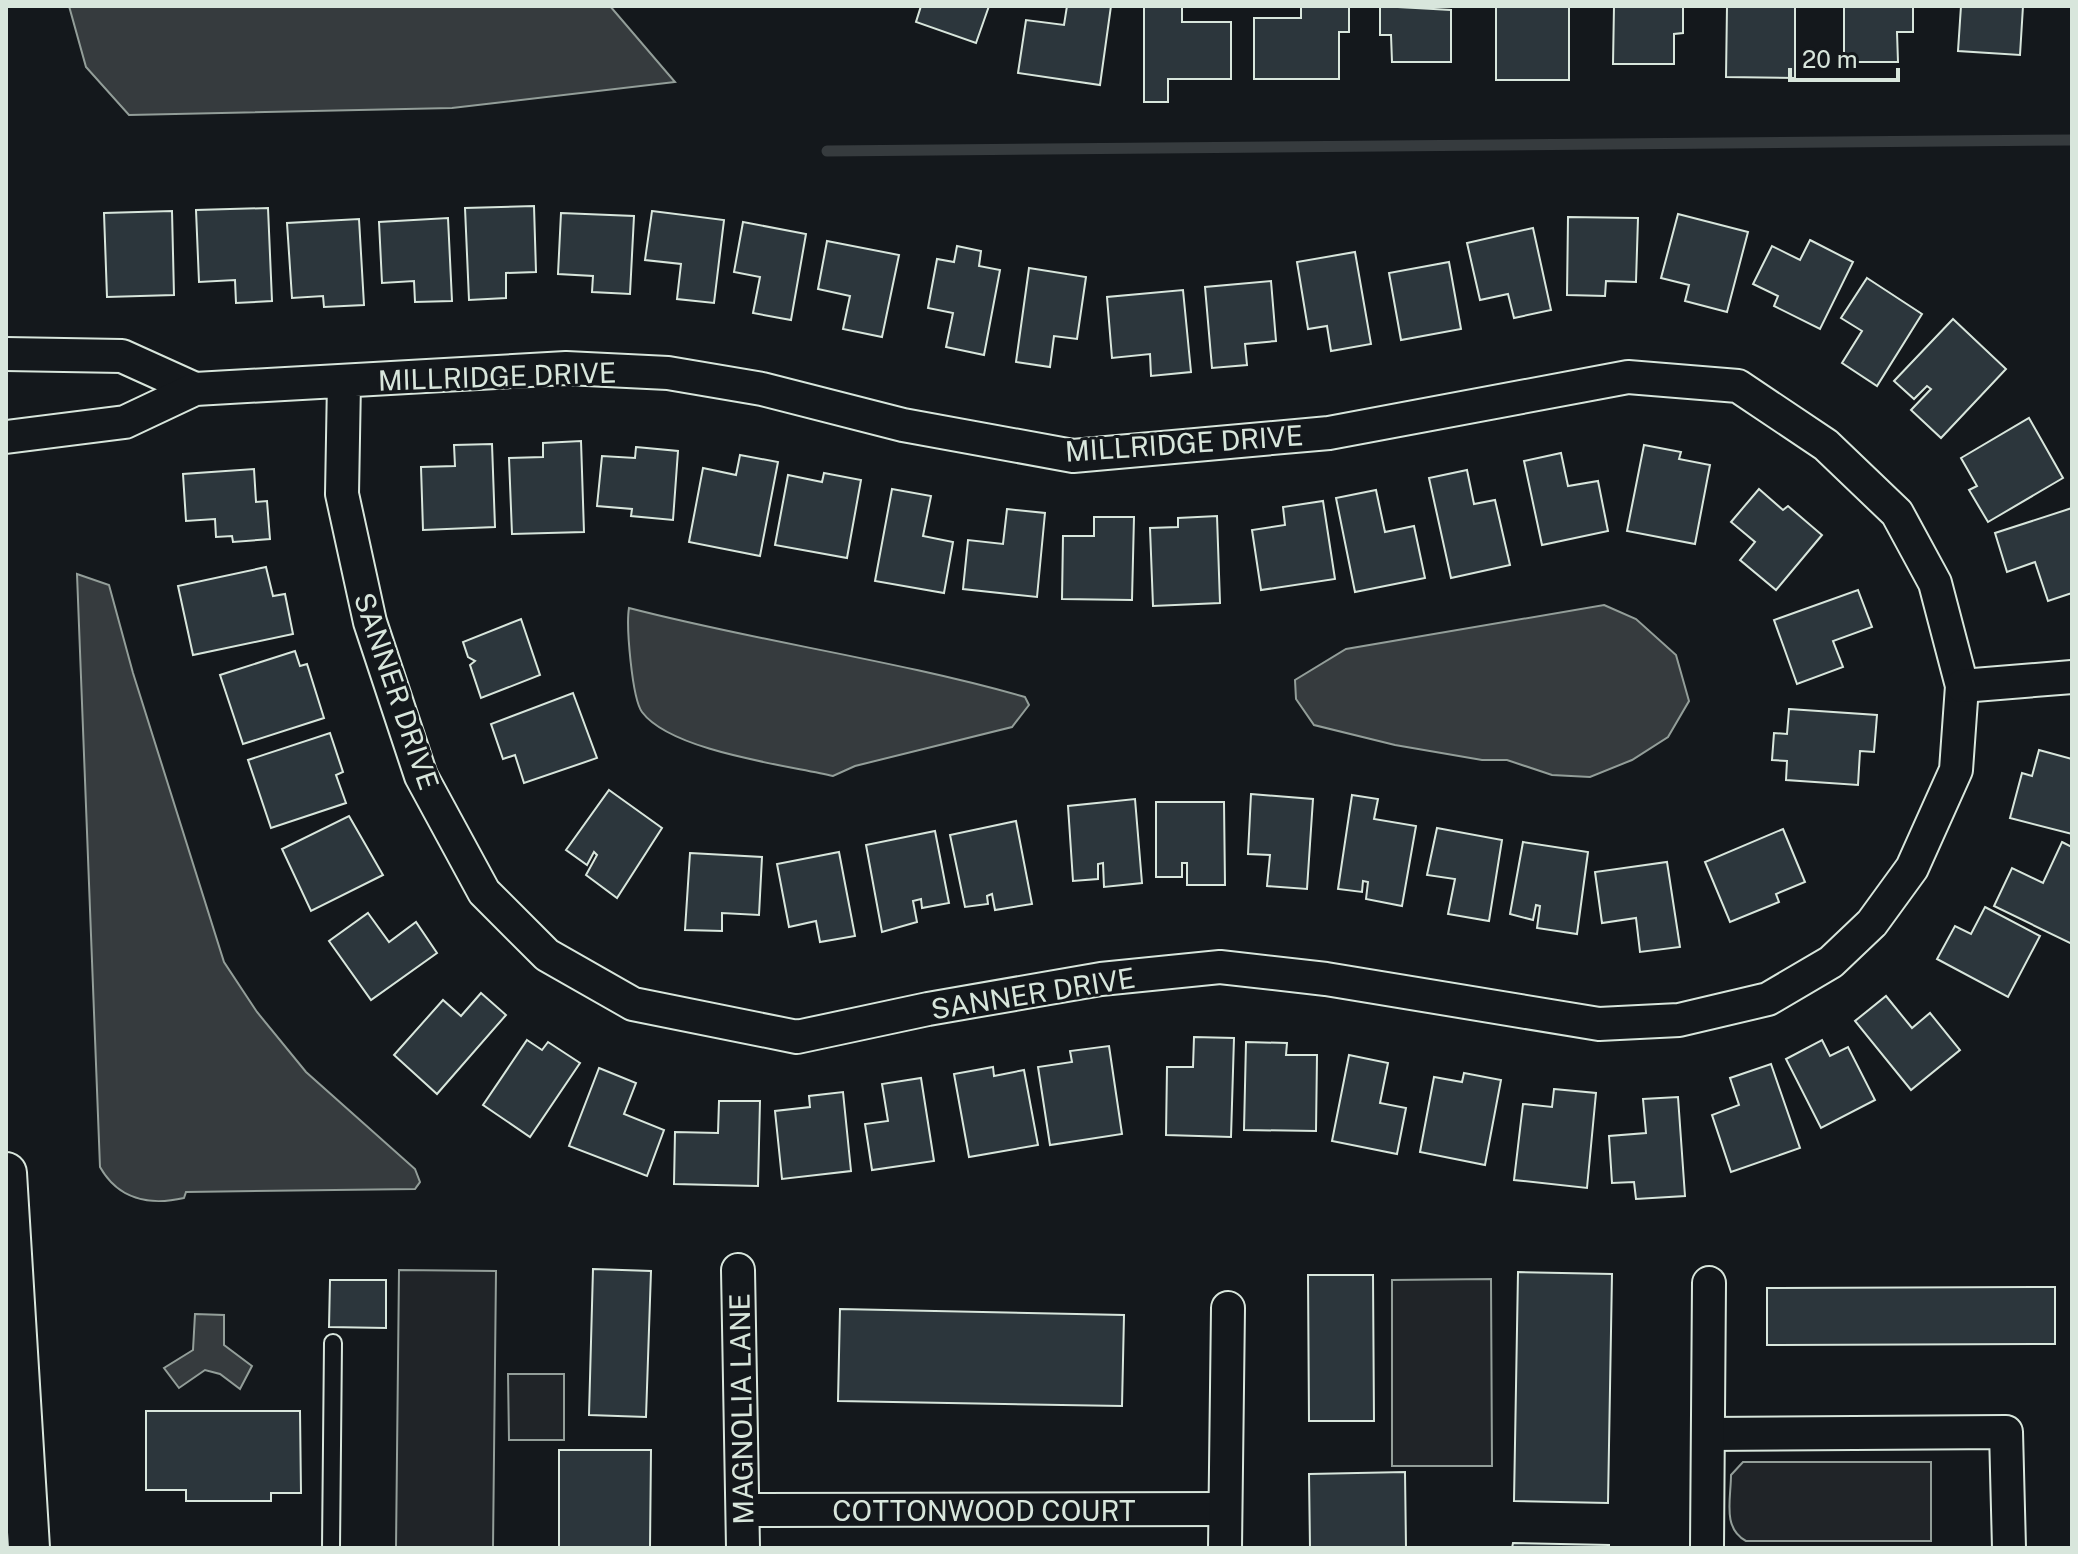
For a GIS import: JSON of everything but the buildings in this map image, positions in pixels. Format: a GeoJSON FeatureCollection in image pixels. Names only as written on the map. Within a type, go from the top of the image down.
{"type":"FeatureCollection","features":[{"type":"Feature","properties":{"kind":"street","name":"MILLRIDGE DRIVE"},"geometry":{"type":"LineString","coordinates":[[6,354],[122,356],[195,389]]}},
{"type":"Feature","properties":{"kind":"street","name":"MILLRIDGE DRIVE"},"geometry":{"type":"LineString","coordinates":[[6,437],[125,422],[195,389],[566,368],[668,373],[762,389],[903,425],[1073,456],[1329,433],[1628,377],[1738,386],[1826,445],[1897,513],[1935,583],[1962,686]]}},
{"type":"Feature","properties":{"kind":"street","name":"SANNER DRIVE"},"geometry":{"type":"LineString","coordinates":[[344,382],[342,494],[370,622],[421,776],[484,892],[547,955],[633,1004],[797,1037],[928,1009],[1101,979],[1220,967],[1326,979],[1599,1024],[1679,1020],[1768,999],[1831,962],[1872,923],[1912,868],[1956,770],[1962,686]]}},
{"type":"Feature","properties":{"kind":"street"},"geometry":{"type":"LineString","coordinates":[[1962,686],[2072,677]]}},
{"type":"Feature","properties":{"kind":"street"},"geometry":{"type":"LineString","coordinates":[[6,1173],[29,1548]]}},
{"type":"Feature","properties":{"kind":"street","name":"MAGNOLIA LANE"},"geometry":{"type":"LineString","coordinates":[[738,1270],[743,1548]]}},
{"type":"Feature","properties":{"kind":"street"},"geometry":{"type":"LineString","coordinates":[[1707,1548],[1709,1283]]}},
{"type":"Feature","properties":{"kind":"street"},"geometry":{"type":"LineString","coordinates":[[1225,1548],[1228,1308]]}},
{"type":"Feature","properties":{"kind":"street"},"geometry":{"type":"LineString","coordinates":[[1708,1434],[2006,1432],[2009,1548]]}},
{"type":"Feature","properties":{"kind":"street","name":"COTTONWOOD COURT"},"geometry":{"type":"LineString","coordinates":[[743,1510],[1225,1509]]}},
{"type":"Feature","properties":{"kind":"lane"},"geometry":{"type":"LineString","coordinates":[[331,1548],[333,1343]]}},
{"type":"Feature","properties":{"kind":"shaded area"},"geometry":{"type":"Polygon","coordinates":[[[69,6],[610,6],[675,82],[452,108],[129,115],[86,67],[69,6]]]}},
{"type":"Feature","properties":{"kind":"shaded area"},"geometry":{"type":"Polygon","coordinates":[[[77,574],[109,585],[133,673],[224,962],[257,1012],[306,1072],[415,1169],[420,1182],[415,1189],[186,1192],[184,1198],[159,1201],[125,1193],[107,1178],[100,1167],[77,574]]]}},
{"type":"Feature","properties":{"kind":"shaded area"},"geometry":{"type":"Polygon","coordinates":[[[1604,605],[1636,619],[1676,655],[1689,701],[1668,737],[1632,760],[1590,777],[1552,775],[1507,760],[1482,760],[1395,745],[1314,725],[1296,699],[1295,680],[1346,649],[1604,605]]]}},
{"type":"Feature","properties":{"kind":"shaded area"},"geometry":{"type":"Polygon","coordinates":[[[629,608],[976,684],[1025,697],[1029,705],[1012,727],[855,766],[833,776],[730,754],[677,737],[642,712],[635,692],[631,662],[629,608]]]}},
{"type":"Feature","properties":{"kind":"shaded area"},"geometry":{"type":"Polygon","coordinates":[[[399,1270],[496,1271],[493,1548],[396,1548],[399,1270]]]}},
{"type":"Feature","properties":{"kind":"shaded area"},"geometry":{"type":"Polygon","coordinates":[[[1491,1279],[1492,1466],[1392,1466],[1392,1280],[1491,1279]]]}},
{"type":"Feature","properties":{"kind":"shaded area"},"geometry":{"type":"Polygon","coordinates":[[[195,1314],[224,1315],[224,1345],[252,1366],[240,1389],[220,1374],[205,1370],[179,1388],[164,1368],[193,1350],[195,1314]]]}},
{"type":"Feature","properties":{"kind":"shaded area"},"geometry":{"type":"Polygon","coordinates":[[[508,1374],[564,1374],[564,1440],[509,1440],[508,1374]]]}},
{"type":"Feature","properties":{"kind":"shaded area"},"geometry":{"type":"Polygon","coordinates":[[[1743,1462],[1931,1462],[1931,1541],[1746,1541],[1734,1529],[1730,1512],[1731,1475],[1743,1462]]]}},
{"type":"Feature","properties":{"kind":"waterway"},"geometry":{"type":"LineString","coordinates":[[827,151],[2072,140]]}}]}
